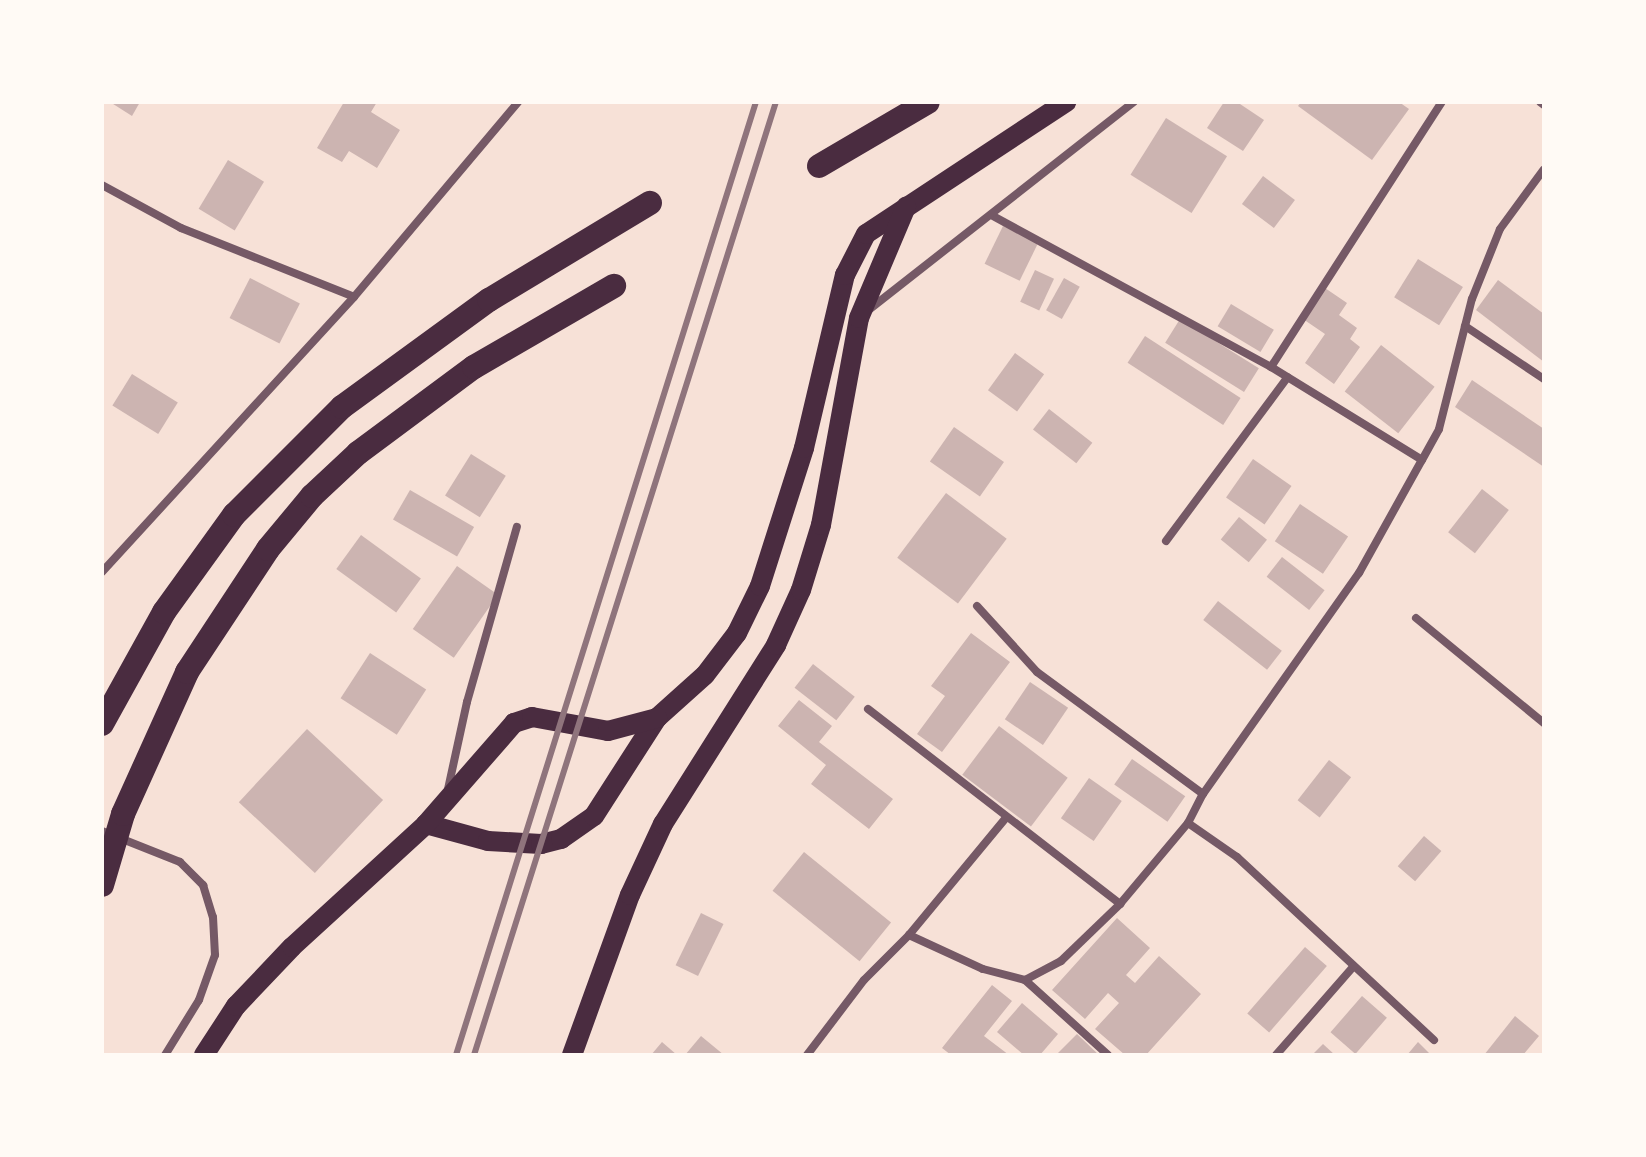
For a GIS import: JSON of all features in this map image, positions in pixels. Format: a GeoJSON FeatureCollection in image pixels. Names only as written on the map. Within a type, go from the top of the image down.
{"type":"FeatureCollection","features":[{"type":"Feature","properties":{"kind":"highway"},"geometry":{"type":"LineString","coordinates":[[819,166],[928,102]]}},
{"type":"Feature","properties":{"kind":"highway"},"geometry":{"type":"LineString","coordinates":[[102,724],[164,612],[234,515],[342,407],[409,355],[489,300],[650,203]]}},
{"type":"Feature","properties":{"kind":"highway"},"geometry":{"type":"LineString","coordinates":[[102,885],[123,814],[187,672],[268,549],[312,496],[416,408],[545,322],[614,286]]}},
{"type":"Feature","properties":{"kind":"main road"},"geometry":{"type":"LineString","coordinates":[[426,824],[488,841],[541,844],[561,839],[594,816],[657,718],[705,675],[737,633],[760,586],[820,384],[854,253],[873,227],[1066,102]]}},
{"type":"Feature","properties":{"kind":"main road"},"geometry":{"type":"LineString","coordinates":[[572,1055],[630,895],[663,824],[776,645],[801,590],[821,525],[859,318],[907,204]]}},
{"type":"Feature","properties":{"kind":"main road"},"geometry":{"type":"LineString","coordinates":[[820,384],[844,389]]}},
{"type":"Feature","properties":{"kind":"main road"},"geometry":{"type":"LineString","coordinates":[[204,1055],[236,1006],[292,947],[426,824],[514,723],[532,717],[608,731],[657,718]]}},
{"type":"Feature","properties":{"kind":"street"},"geometry":{"type":"LineString","coordinates":[[102,572],[354,297],[518,102]]}},
{"type":"Feature","properties":{"kind":"street"},"geometry":{"type":"LineString","coordinates":[[859,318],[993,216],[1134,102]]}},
{"type":"Feature","properties":{"kind":"street"},"geometry":{"type":"LineString","coordinates":[[1271,367],[1442,102]]}},
{"type":"Feature","properties":{"kind":"street"},"geometry":{"type":"LineString","coordinates":[[1025,980],[1061,961],[1120,904],[1188,823],[1203,794],[1359,573],[1439,429],[1465,326],[1500,229],[1544,169]]}},
{"type":"Feature","properties":{"kind":"street"},"geometry":{"type":"LineString","coordinates":[[102,185],[181,228],[354,297]]}},
{"type":"Feature","properties":{"kind":"street"},"geometry":{"type":"LineString","coordinates":[[993,216],[1271,367],[1422,460]]}},
{"type":"Feature","properties":{"kind":"street"},"geometry":{"type":"LineString","coordinates":[[1465,326],[1544,379]]}},
{"type":"Feature","properties":{"kind":"street"},"geometry":{"type":"LineString","coordinates":[[1166,541],[1288,377]]}},
{"type":"Feature","properties":{"kind":"street"},"geometry":{"type":"LineString","coordinates":[[446,799],[467,702],[517,527]]}},
{"type":"Feature","properties":{"kind":"street"},"geometry":{"type":"LineString","coordinates":[[977,606],[1037,672],[1203,794]]}},
{"type":"Feature","properties":{"kind":"street"},"geometry":{"type":"LineString","coordinates":[[1416,618],[1544,723]]}},
{"type":"Feature","properties":{"kind":"street"},"geometry":{"type":"LineString","coordinates":[[868,709],[1005,819],[1120,904]]}},
{"type":"Feature","properties":{"kind":"street"},"geometry":{"type":"LineString","coordinates":[[807,1055],[864,980],[909,935],[1005,819]]}},
{"type":"Feature","properties":{"kind":"street"},"geometry":{"type":"LineString","coordinates":[[1188,823],[1237,857],[1434,1040]]}},
{"type":"Feature","properties":{"kind":"street"},"geometry":{"type":"LineString","coordinates":[[102,831],[180,862],[203,885],[213,917],[215,955],[205,985],[165,1055]]}},
{"type":"Feature","properties":{"kind":"street"},"geometry":{"type":"LineString","coordinates":[[909,935],[983,969],[1025,980],[1108,1055]]}},
{"type":"Feature","properties":{"kind":"street"},"geometry":{"type":"LineString","coordinates":[[1276,1055],[1354,966]]}},
{"type":"Feature","properties":{"kind":"building"},"geometry":{"type":"Polygon","coordinates":[[[110,102],[140,102],[132,116],[110,102]]]}},
{"type":"Feature","properties":{"kind":"building"},"geometry":{"type":"Polygon","coordinates":[[[344,102],[377,102],[371,112],[400,130],[377,168],[349,151],[342,162],[317,148],[344,102]]]}},
{"type":"Feature","properties":{"kind":"building"},"geometry":{"type":"Polygon","coordinates":[[[1224,102],[1237,102],[1264,120],[1243,151],[1207,128],[1224,102]]]}},
{"type":"Feature","properties":{"kind":"building"},"geometry":{"type":"Polygon","coordinates":[[[1301,102],[1399,102],[1409,109],[1372,160],[1298,106],[1301,102]]]}},
{"type":"Feature","properties":{"kind":"building"},"geometry":{"type":"Polygon","coordinates":[[[1166,118],[1227,156],[1192,213],[1130,175],[1166,118]]]}},
{"type":"Feature","properties":{"kind":"building"},"geometry":{"type":"Polygon","coordinates":[[[228,160],[264,182],[235,230],[199,209],[228,160]]]}},
{"type":"Feature","properties":{"kind":"building"},"geometry":{"type":"Polygon","coordinates":[[[1263,176],[1295,200],[1274,228],[1242,204],[1263,176]]]}},
{"type":"Feature","properties":{"kind":"building"},"geometry":{"type":"Polygon","coordinates":[[[1003,226],[1038,243],[1020,281],[985,264],[1003,226]]]}},
{"type":"Feature","properties":{"kind":"building"},"geometry":{"type":"Polygon","coordinates":[[[1418,259],[1463,287],[1439,325],[1394,297],[1418,259]]]}},
{"type":"Feature","properties":{"kind":"building"},"geometry":{"type":"Polygon","coordinates":[[[1035,270],[1054,279],[1039,311],[1020,302],[1035,270]]]}},
{"type":"Feature","properties":{"kind":"building"},"geometry":{"type":"Polygon","coordinates":[[[250,278],[300,303],[279,344],[230,318],[250,278]]]}},
{"type":"Feature","properties":{"kind":"building"},"geometry":{"type":"Polygon","coordinates":[[[1064,278],[1080,287],[1062,319],[1046,310],[1064,278]]]}},
{"type":"Feature","properties":{"kind":"building"},"geometry":{"type":"Polygon","coordinates":[[[1498,280],[1544,314],[1544,362],[1476,310],[1498,280]]]}},
{"type":"Feature","properties":{"kind":"building"},"geometry":{"type":"Polygon","coordinates":[[[1325,288],[1347,303],[1339,315],[1357,328],[1350,339],[1360,347],[1334,384],[1305,363],[1325,334],[1303,319],[1325,288]]]}},
{"type":"Feature","properties":{"kind":"building"},"geometry":{"type":"Polygon","coordinates":[[[1231,304],[1274,330],[1260,352],[1218,326],[1231,304]]]}},
{"type":"Feature","properties":{"kind":"building"},"geometry":{"type":"Polygon","coordinates":[[[1180,319],[1259,368],[1244,392],[1165,343],[1180,319]]]}},
{"type":"Feature","properties":{"kind":"building"},"geometry":{"type":"Polygon","coordinates":[[[1145,336],[1241,398],[1223,425],[1128,363],[1145,336]]]}},
{"type":"Feature","properties":{"kind":"building"},"geometry":{"type":"Polygon","coordinates":[[[1381,345],[1435,387],[1398,433],[1345,391],[1381,345]]]}},
{"type":"Feature","properties":{"kind":"building"},"geometry":{"type":"Polygon","coordinates":[[[1015,353],[1044,374],[1017,411],[988,390],[1015,353]]]}},
{"type":"Feature","properties":{"kind":"building"},"geometry":{"type":"Polygon","coordinates":[[[132,374],[178,403],[158,434],[112,405],[132,374]]]}},
{"type":"Feature","properties":{"kind":"building"},"geometry":{"type":"Polygon","coordinates":[[[1472,380],[1544,429],[1544,467],[1455,407],[1472,380]]]}},
{"type":"Feature","properties":{"kind":"building"},"geometry":{"type":"Polygon","coordinates":[[[1049,409],[1092,443],[1076,463],[1033,429],[1049,409]]]}},
{"type":"Feature","properties":{"kind":"building"},"geometry":{"type":"Polygon","coordinates":[[[954,427],[1004,462],[980,496],[930,461],[954,427]]]}},
{"type":"Feature","properties":{"kind":"building"},"geometry":{"type":"Polygon","coordinates":[[[471,454],[506,476],[480,517],[445,496],[471,454]]]}},
{"type":"Feature","properties":{"kind":"building"},"geometry":{"type":"Polygon","coordinates":[[[1253,459],[1292,486],[1265,524],[1226,498],[1253,459]]]}},
{"type":"Feature","properties":{"kind":"building"},"geometry":{"type":"Polygon","coordinates":[[[1482,489],[1509,510],[1475,553],[1448,532],[1482,489]]]}},
{"type":"Feature","properties":{"kind":"building"},"geometry":{"type":"Polygon","coordinates":[[[410,490],[474,527],[457,556],[393,519],[410,490]]]}},
{"type":"Feature","properties":{"kind":"building"},"geometry":{"type":"Polygon","coordinates":[[[946,493],[1007,539],[958,603],[897,558],[946,493]]]}},
{"type":"Feature","properties":{"kind":"building"},"geometry":{"type":"Polygon","coordinates":[[[1300,504],[1348,536],[1323,574],[1275,541],[1300,504]]]}},
{"type":"Feature","properties":{"kind":"building"},"geometry":{"type":"Polygon","coordinates":[[[1239,517],[1267,540],[1249,562],[1221,540],[1239,517]]]}},
{"type":"Feature","properties":{"kind":"building"},"geometry":{"type":"Polygon","coordinates":[[[361,535],[421,578],[396,612],[336,569],[361,535]]]}},
{"type":"Feature","properties":{"kind":"building"},"geometry":{"type":"Polygon","coordinates":[[[1282,557],[1325,590],[1309,610],[1267,577],[1282,557]]]}},
{"type":"Feature","properties":{"kind":"building"},"geometry":{"type":"Polygon","coordinates":[[[457,566],[498,595],[454,658],[413,629],[457,566]]]}},
{"type":"Feature","properties":{"kind":"building"},"geometry":{"type":"Polygon","coordinates":[[[1218,601],[1282,651],[1267,670],[1203,620],[1218,601]]]}},
{"type":"Feature","properties":{"kind":"building"},"geometry":{"type":"Polygon","coordinates":[[[971,633],[1010,662],[942,752],[917,734],[945,696],[931,686],[971,633]]]}},
{"type":"Feature","properties":{"kind":"building"},"geometry":{"type":"Polygon","coordinates":[[[370,653],[426,689],[397,735],[341,698],[370,653]]]}},
{"type":"Feature","properties":{"kind":"building"},"geometry":{"type":"Polygon","coordinates":[[[813,664],[855,697],[836,720],[795,688],[813,664]]]}},
{"type":"Feature","properties":{"kind":"building"},"geometry":{"type":"Polygon","coordinates":[[[1030,682],[1068,708],[1043,745],[1005,719],[1030,682]]]}},
{"type":"Feature","properties":{"kind":"building"},"geometry":{"type":"Polygon","coordinates":[[[799,700],[832,726],[819,742],[893,799],[869,829],[811,784],[826,765],[778,726],[799,700]]]}},
{"type":"Feature","properties":{"kind":"building"},"geometry":{"type":"Polygon","coordinates":[[[999,726],[1068,778],[1031,826],[962,775],[999,726]]]}},
{"type":"Feature","properties":{"kind":"building"},"geometry":{"type":"Polygon","coordinates":[[[307,729],[383,800],[315,873],[239,802],[307,729]]]}},
{"type":"Feature","properties":{"kind":"building"},"geometry":{"type":"Polygon","coordinates":[[[1132,759],[1185,796],[1167,822],[1114,784],[1132,759]]]}},
{"type":"Feature","properties":{"kind":"building"},"geometry":{"type":"Polygon","coordinates":[[[1329,760],[1351,777],[1320,817],[1298,800],[1329,760]]]}},
{"type":"Feature","properties":{"kind":"building"},"geometry":{"type":"Polygon","coordinates":[[[1089,778],[1122,801],[1094,841],[1061,818],[1089,778]]]}},
{"type":"Feature","properties":{"kind":"building"},"geometry":{"type":"Polygon","coordinates":[[[1424,836],[1441,851],[1415,881],[1398,866],[1424,836]]]}},
{"type":"Feature","properties":{"kind":"building"},"geometry":{"type":"Polygon","coordinates":[[[804,852],[891,922],[860,961],[773,891],[804,852]]]}},
{"type":"Feature","properties":{"kind":"building"},"geometry":{"type":"Polygon","coordinates":[[[701,913],[723,924],[698,976],[676,965],[701,913]]]}},
{"type":"Feature","properties":{"kind":"building"},"geometry":{"type":"Polygon","coordinates":[[[1117,918],[1150,948],[1126,975],[1135,983],[1159,956],[1201,994],[1146,1055],[1125,1055],[1095,1029],[1119,1003],[1108,993],[1085,1019],[1052,990],[1117,918]]]}},
{"type":"Feature","properties":{"kind":"building"},"geometry":{"type":"Polygon","coordinates":[[[1305,947],[1327,966],[1269,1032],[1247,1013],[1305,947]]]}},
{"type":"Feature","properties":{"kind":"building"},"geometry":{"type":"Polygon","coordinates":[[[992,985],[1012,1001],[984,1036],[1009,1055],[951,1055],[942,1048],[992,985]]]}},
{"type":"Feature","properties":{"kind":"building"},"geometry":{"type":"Polygon","coordinates":[[[1362,996],[1387,1018],[1355,1054],[1331,1032],[1362,996]]]}},
{"type":"Feature","properties":{"kind":"building"},"geometry":{"type":"Polygon","coordinates":[[[1022,1003],[1058,1034],[1040,1055],[1024,1055],[997,1032],[1022,1003]]]}},
{"type":"Feature","properties":{"kind":"building"},"geometry":{"type":"Polygon","coordinates":[[[1515,1016],[1539,1036],[1523,1055],[1484,1055],[1515,1016]]]}},
{"type":"Feature","properties":{"kind":"building"},"geometry":{"type":"Polygon","coordinates":[[[1077,1034],[1099,1055],[1056,1055],[1077,1034]]]}},
{"type":"Feature","properties":{"kind":"building"},"geometry":{"type":"Polygon","coordinates":[[[701,1036],[724,1055],[685,1055],[701,1036]]]}},
{"type":"Feature","properties":{"kind":"building"},"geometry":{"type":"Polygon","coordinates":[[[662,1042],[677,1055],[651,1055],[662,1042]]]}},
{"type":"Feature","properties":{"kind":"building"},"geometry":{"type":"Polygon","coordinates":[[[1418,1042],[1431,1055],[1407,1055],[1418,1042]]]}},
{"type":"Feature","properties":{"kind":"building"},"geometry":{"type":"Polygon","coordinates":[[[1323,1044],[1335,1055],[1312,1055],[1323,1044]]]}},
{"type":"Feature","properties":{"kind":"railway"},"geometry":{"type":"LineString","coordinates":[[456,1055],[756,102]]}},
{"type":"Feature","properties":{"kind":"railway"},"geometry":{"type":"LineString","coordinates":[[474,1055],[776,102]]}}]}
